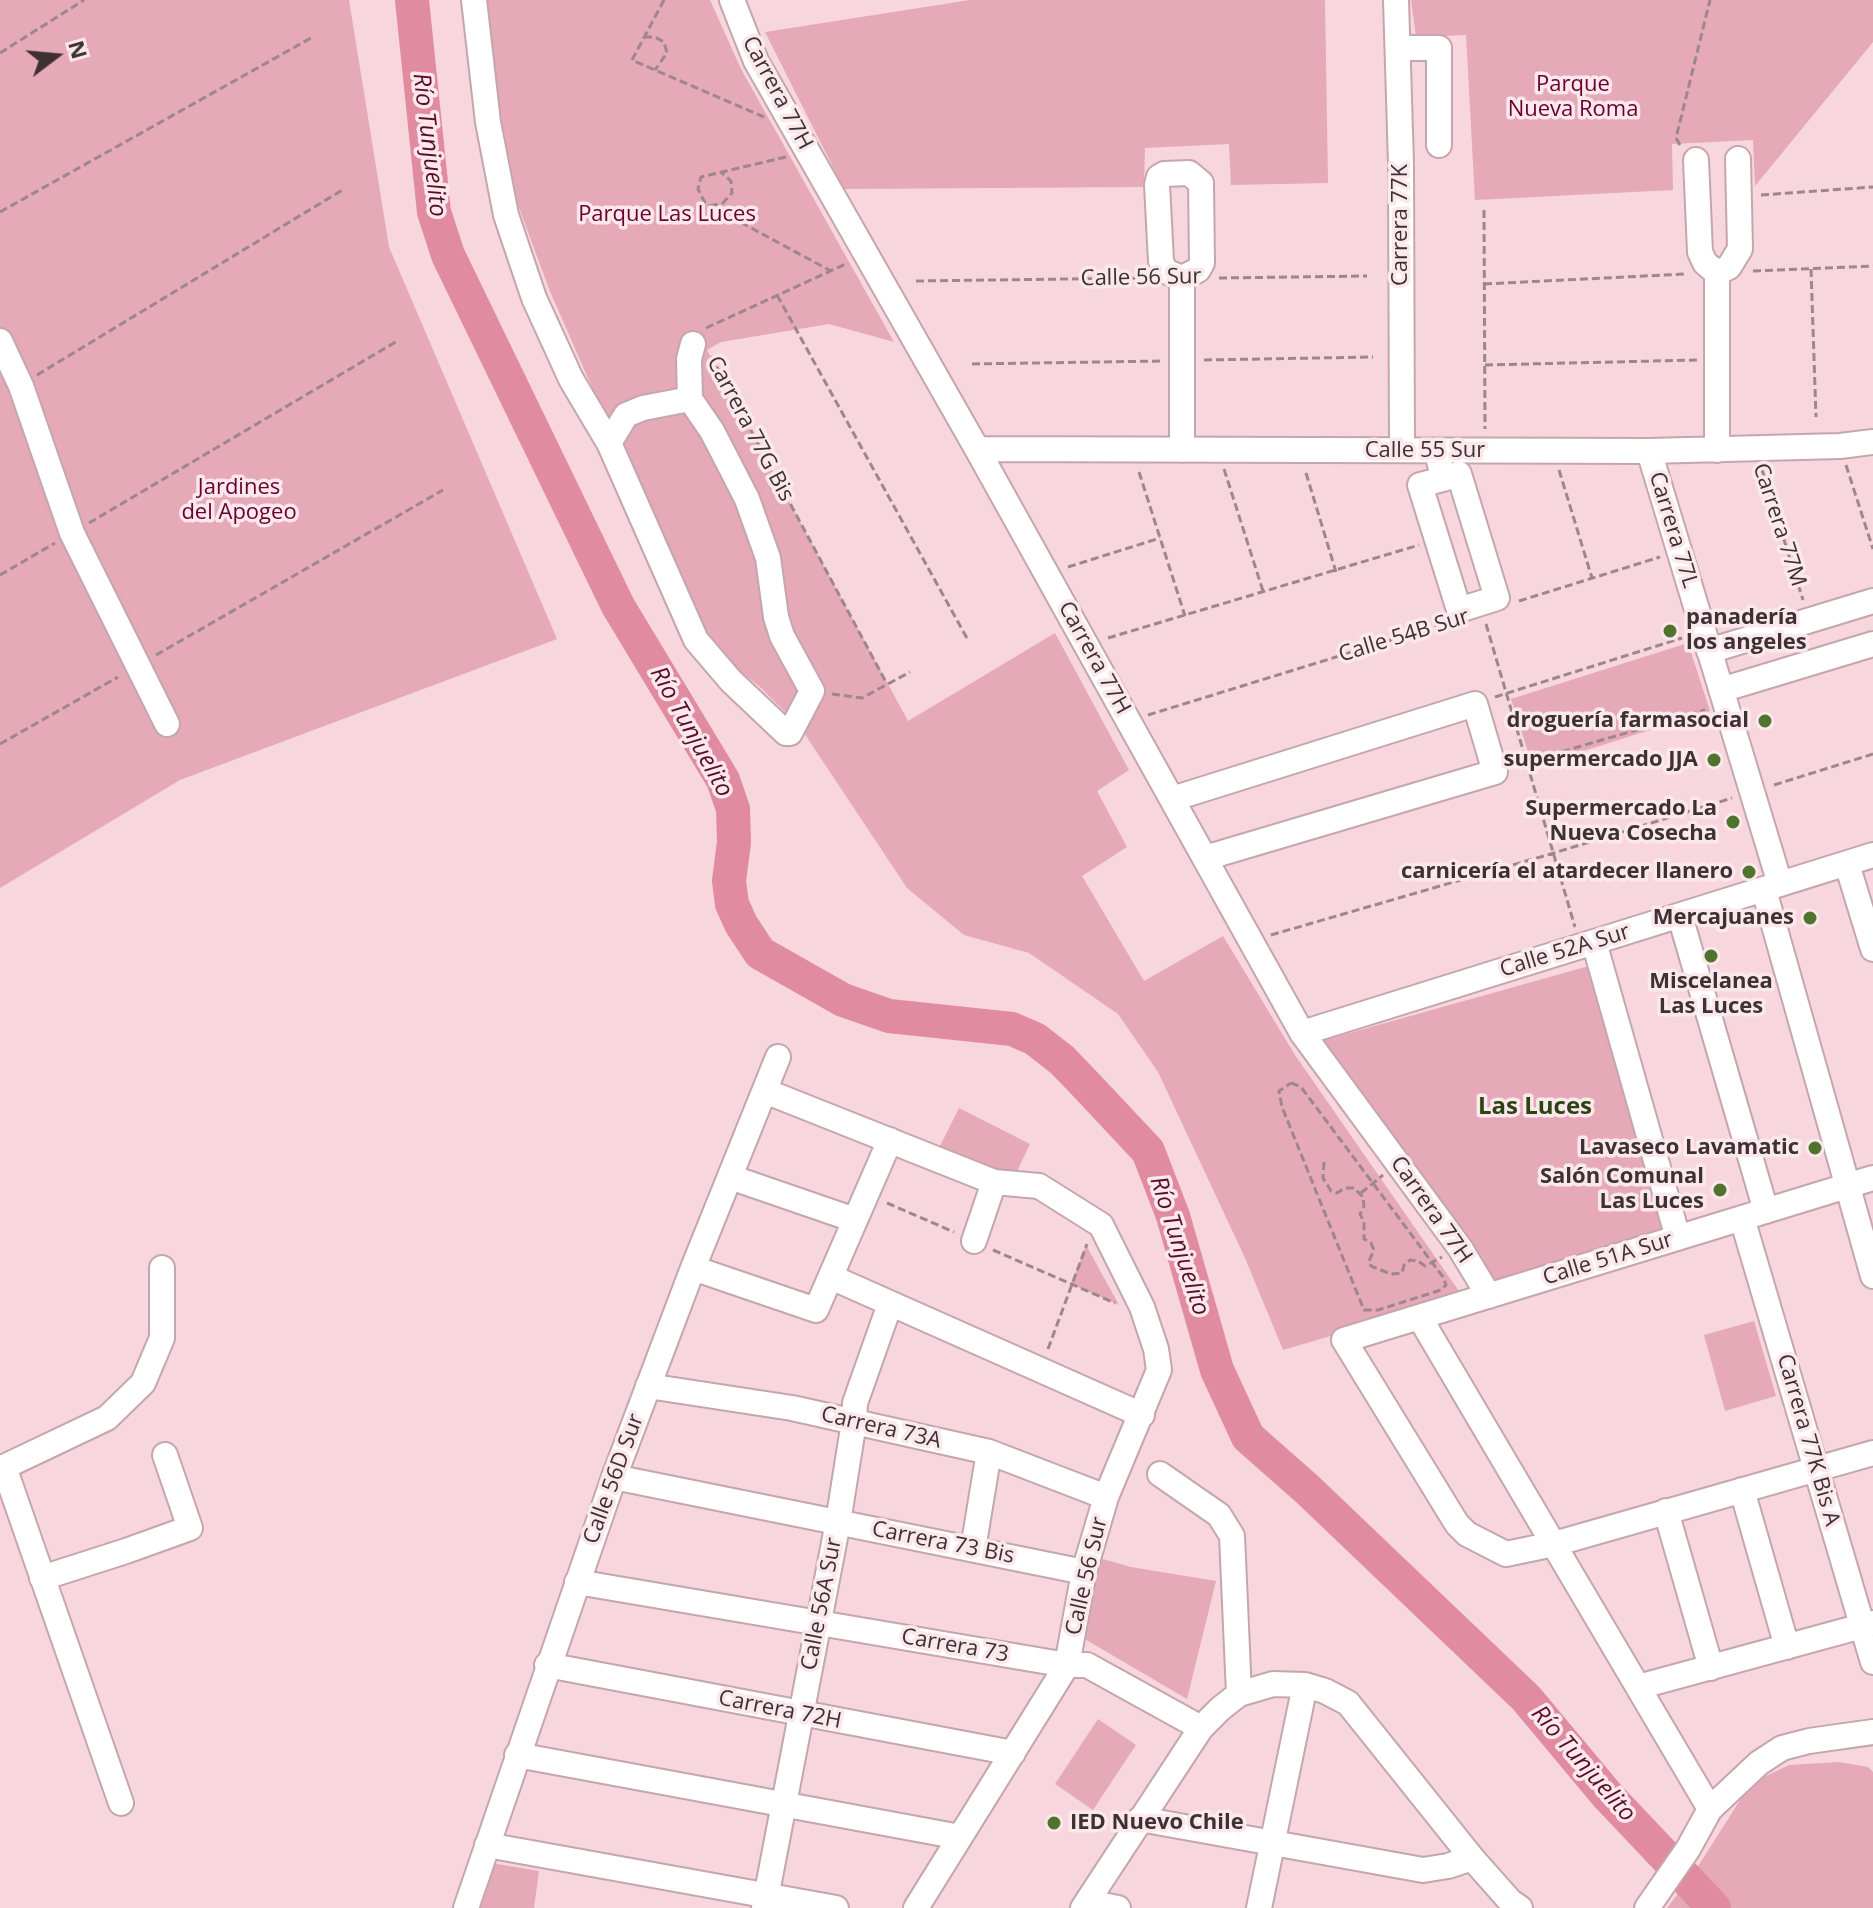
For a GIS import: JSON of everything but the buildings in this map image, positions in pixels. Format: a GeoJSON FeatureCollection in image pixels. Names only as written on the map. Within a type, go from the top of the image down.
{"type":"FeatureCollection","features":[{"type":"Feature","properties":{"kind":"street"},"geometry":{"type":"LineString","coordinates":[[474,0],[488,122],[506,215],[534,298],[571,379],[609,443],[696,640],[731,681],[786,733],[790,733],[812,691]]}},
{"type":"Feature","properties":{"kind":"street","name":"Carrera 77H"},"geometry":{"type":"LineString","coordinates":[[732,0],[756,61],[1047,573],[1302,1033],[1460,1248],[1489,1296]]}},
{"type":"Feature","properties":{"kind":"street","name":"Carrera 77K"},"geometry":{"type":"LineString","coordinates":[[1396,0],[1402,450]]}},
{"type":"Feature","properties":{"kind":"street"},"geometry":{"type":"LineString","coordinates":[[1398,48],[1439,48],[1439,145]]}},
{"type":"Feature","properties":{"kind":"street"},"geometry":{"type":"LineString","coordinates":[[1706,273],[1729,267],[1740,249],[1738,159]]}},
{"type":"Feature","properties":{"kind":"street"},"geometry":{"type":"LineString","coordinates":[[1696,160],[1700,252],[1705,263],[1715,359],[1717,450]]}},
{"type":"Feature","properties":{"kind":"street"},"geometry":{"type":"LineString","coordinates":[[1189,173],[1201,183],[1202,263],[1198,270],[1182,278],[1165,271],[1161,261],[1157,185],[1159,177],[1164,174],[1189,173]]}},
{"type":"Feature","properties":{"kind":"street"},"geometry":{"type":"LineString","coordinates":[[1182,278],[1182,450]]}},
{"type":"Feature","properties":{"kind":"street"},"geometry":{"type":"LineString","coordinates":[[0,341],[21,386],[72,533],[167,724]]}},
{"type":"Feature","properties":{"kind":"street","name":"Carrera 77G Bis"},"geometry":{"type":"LineString","coordinates":[[693,344],[689,359],[690,399],[719,443],[747,499],[768,558],[776,617],[782,636],[812,691]]}},
{"type":"Feature","properties":{"kind":"street"},"geometry":{"type":"LineString","coordinates":[[609,443],[626,415],[643,408],[690,399]]}},
{"type":"Feature","properties":{"kind":"street","name":"Calle 55 Sur"},"geometry":{"type":"LineString","coordinates":[[977,449],[1649,451],[1840,446],[1873,442]]}},
{"type":"Feature","properties":{"kind":"street"},"geometry":{"type":"LineString","coordinates":[[1437,451],[1443,479]]}},
{"type":"Feature","properties":{"kind":"street","name":"Carrera 77L"},"geometry":{"type":"LineString","coordinates":[[1649,451],[1752,791],[1772,887],[1873,1276]]}},
{"type":"Feature","properties":{"kind":"street"},"geometry":{"type":"LineString","coordinates":[[1459,474],[1497,598],[1481,608],[1459,610],[1420,485],[1443,479],[1459,474]]}},
{"type":"Feature","properties":{"kind":"street"},"geometry":{"type":"LineString","coordinates":[[1706,641],[1873,601]]}},
{"type":"Feature","properties":{"kind":"street"},"geometry":{"type":"LineString","coordinates":[[1723,697],[1873,644]]}},
{"type":"Feature","properties":{"kind":"street"},"geometry":{"type":"LineString","coordinates":[[1172,799],[1475,704],[1495,772],[1205,858]]}},
{"type":"Feature","properties":{"kind":"street","name":"Calle 52A Sur"},"geometry":{"type":"LineString","coordinates":[[1302,1033],[1873,855]]}},
{"type":"Feature","properties":{"kind":"street"},"geometry":{"type":"LineString","coordinates":[[1847,864],[1873,949]]}},
{"type":"Feature","properties":{"kind":"street"},"geometry":{"type":"LineString","coordinates":[[1680,916],[1766,1211]]}},
{"type":"Feature","properties":{"kind":"street"},"geometry":{"type":"LineString","coordinates":[[1587,944],[1678,1238]]}},
{"type":"Feature","properties":{"kind":"street","name":"Calle 56D Sur"},"geometry":{"type":"LineString","coordinates":[[466,1908],[614,1477],[693,1268],[778,1057]]}},
{"type":"Feature","properties":{"kind":"street"},"geometry":{"type":"LineString","coordinates":[[765,1091],[994,1182],[1039,1186],[1101,1225]]}},
{"type":"Feature","properties":{"kind":"street"},"geometry":{"type":"LineString","coordinates":[[693,1268],[816,1310],[890,1140]]}},
{"type":"Feature","properties":{"kind":"street"},"geometry":{"type":"LineString","coordinates":[[730,1177],[855,1220]]}},
{"type":"Feature","properties":{"kind":"street","name":"Calle 51A Sur"},"geometry":{"type":"LineString","coordinates":[[1554,1544],[1506,1554],[1467,1534],[1457,1524],[1344,1340],[1873,1178]]}},
{"type":"Feature","properties":{"kind":"street"},"geometry":{"type":"LineString","coordinates":[[974,1241],[994,1182]]}},
{"type":"Feature","properties":{"kind":"street","name":"Carrera 77K Bis A"},"geometry":{"type":"LineString","coordinates":[[1742,1218],[1816,1469],[1868,1624],[1873,1662]]}},
{"type":"Feature","properties":{"kind":"street","name":"Calle 56 Sur"},"geometry":{"type":"LineString","coordinates":[[916,1908],[1067,1665],[1084,1572],[1106,1497],[1159,1370],[1156,1349],[1142,1307],[1101,1225]]}},
{"type":"Feature","properties":{"kind":"street"},"geometry":{"type":"LineString","coordinates":[[121,1803],[2,1468],[107,1418],[143,1383],[162,1338],[162,1268]]}},
{"type":"Feature","properties":{"kind":"street"},"geometry":{"type":"LineString","coordinates":[[831,1277],[1142,1415]]}},
{"type":"Feature","properties":{"kind":"street","name":"Calle 56A Sur"},"geometry":{"type":"LineString","coordinates":[[765,1902],[838,1522],[855,1403],[890,1304]]}},
{"type":"Feature","properties":{"kind":"street"},"geometry":{"type":"LineString","coordinates":[[1420,1318],[1710,1809]]}},
{"type":"Feature","properties":{"kind":"street","name":"Carrera 73A"},"geometry":{"type":"LineString","coordinates":[[648,1386],[792,1408],[989,1452],[1106,1497]]}},
{"type":"Feature","properties":{"kind":"street"},"geometry":{"type":"LineString","coordinates":[[973,1549],[989,1452]]}},
{"type":"Feature","properties":{"kind":"street"},"geometry":{"type":"LineString","coordinates":[[1554,1544],[1873,1453]]}},
{"type":"Feature","properties":{"kind":"street"},"geometry":{"type":"LineString","coordinates":[[42,1578],[190,1528],[165,1455]]}},
{"type":"Feature","properties":{"kind":"street"},"geometry":{"type":"LineString","coordinates":[[1160,1474],[1219,1515],[1232,1536],[1239,1694]]}},
{"type":"Feature","properties":{"kind":"street","name":"Carrera 73 Bis"},"geometry":{"type":"LineString","coordinates":[[614,1477],[1084,1572]]}},
{"type":"Feature","properties":{"kind":"street"},"geometry":{"type":"LineString","coordinates":[[1742,1490],[1787,1647]]}},
{"type":"Feature","properties":{"kind":"street"},"geometry":{"type":"LineString","coordinates":[[1666,1511],[1711,1668]]}},
{"type":"Feature","properties":{"kind":"street","name":"Carrera 73"},"geometry":{"type":"LineString","coordinates":[[577,1582],[1067,1665],[1087,1665],[1201,1728]]}},
{"type":"Feature","properties":{"kind":"street"},"geometry":{"type":"LineString","coordinates":[[1638,1687],[1868,1624]]}},
{"type":"Feature","properties":{"kind":"street","name":"Carrera 72H"},"geometry":{"type":"LineString","coordinates":[[547,1665],[1013,1753]]}},
{"type":"Feature","properties":{"kind":"street"},"geometry":{"type":"LineString","coordinates":[[1118,1908],[1085,1905],[1201,1728],[1239,1694],[1273,1684],[1305,1685],[1348,1703],[1472,1858],[1520,1908]]}},
{"type":"Feature","properties":{"kind":"street"},"geometry":{"type":"LineString","coordinates":[[1259,1908],[1305,1685]]}},
{"type":"Feature","properties":{"kind":"street"},"geometry":{"type":"LineString","coordinates":[[1647,1908],[1688,1849],[1710,1809],[1759,1763],[1782,1748],[1873,1732]]}},
{"type":"Feature","properties":{"kind":"street"},"geometry":{"type":"LineString","coordinates":[[517,1755],[960,1837]]}},
{"type":"Feature","properties":{"kind":"street"},"geometry":{"type":"LineString","coordinates":[[1140,1819],[1423,1870],[1472,1858]]}},
{"type":"Feature","properties":{"kind":"street"},"geometry":{"type":"LineString","coordinates":[[487,1845],[765,1902],[836,1908]]}},
{"type":"Feature","properties":{"kind":"path"},"geometry":{"type":"LineString","coordinates":[[0,53],[84,0]]}},
{"type":"Feature","properties":{"kind":"path"},"geometry":{"type":"LineString","coordinates":[[664,0],[632,60],[769,119]]}},
{"type":"Feature","properties":{"kind":"path"},"geometry":{"type":"LineString","coordinates":[[1696,160],[1682,149],[1676,138],[1710,0]]}},
{"type":"Feature","properties":{"kind":"path"},"geometry":{"type":"LineString","coordinates":[[644,37],[655,37],[664,42],[667,53],[655,70]]}},
{"type":"Feature","properties":{"kind":"path"},"geometry":{"type":"LineString","coordinates":[[0,212],[311,38]]}},
{"type":"Feature","properties":{"kind":"path"},"geometry":{"type":"LineString","coordinates":[[790,156],[701,177],[698,189],[705,203],[831,271]]}},
{"type":"Feature","properties":{"kind":"path"},"geometry":{"type":"LineString","coordinates":[[710,206],[723,203],[732,193],[731,181],[721,172]]}},
{"type":"Feature","properties":{"kind":"path"},"geometry":{"type":"LineString","coordinates":[[1739,197],[1873,187]]}},
{"type":"Feature","properties":{"kind":"path"},"geometry":{"type":"LineString","coordinates":[[21,386],[344,189]]}},
{"type":"Feature","properties":{"kind":"path"},"geometry":{"type":"LineString","coordinates":[[1484,210],[1485,429]]}},
{"type":"Feature","properties":{"kind":"path"},"geometry":{"type":"LineString","coordinates":[[693,344],[704,328],[866,254]]}},
{"type":"Feature","properties":{"kind":"path"},"geometry":{"type":"LineString","coordinates":[[1484,284],[1873,266]]}},
{"type":"Feature","properties":{"kind":"path"},"geometry":{"type":"LineString","coordinates":[[1811,269],[1816,417]]}},
{"type":"Feature","properties":{"kind":"path","name":"Calle 56 Sur"},"geometry":{"type":"LineString","coordinates":[[916,281],[1367,276]]}},
{"type":"Feature","properties":{"kind":"path"},"geometry":{"type":"LineString","coordinates":[[777,295],[968,640]]}},
{"type":"Feature","properties":{"kind":"path"},"geometry":{"type":"LineString","coordinates":[[0,575],[399,340]]}},
{"type":"Feature","properties":{"kind":"path","name":"Carrera 77G Bis"},"geometry":{"type":"LineString","coordinates":[[693,344],[707,349],[887,684]]}},
{"type":"Feature","properties":{"kind":"path"},"geometry":{"type":"LineString","coordinates":[[1485,365],[1715,359]]}},
{"type":"Feature","properties":{"kind":"path"},"geometry":{"type":"LineString","coordinates":[[1840,446],[1873,549]]}},
{"type":"Feature","properties":{"kind":"path","name":"Carrera 77M"},"geometry":{"type":"LineString","coordinates":[[1755,449],[1803,600]]}},
{"type":"Feature","properties":{"kind":"path"},"geometry":{"type":"LineString","coordinates":[[1132,450],[1185,616]]}},
{"type":"Feature","properties":{"kind":"path"},"geometry":{"type":"LineString","coordinates":[[1218,450],[1264,593]]}},
{"type":"Feature","properties":{"kind":"path"},"geometry":{"type":"LineString","coordinates":[[1299,450],[1336,572]]}},
{"type":"Feature","properties":{"kind":"path"},"geometry":{"type":"LineString","coordinates":[[1554,451],[1592,578]]}},
{"type":"Feature","properties":{"kind":"path"},"geometry":{"type":"LineString","coordinates":[[0,744],[443,490]]}},
{"type":"Feature","properties":{"kind":"path"},"geometry":{"type":"LineString","coordinates":[[1047,573],[1160,538]]}},
{"type":"Feature","properties":{"kind":"path"},"geometry":{"type":"LineString","coordinates":[[1086,645],[1437,540]]}},
{"type":"Feature","properties":{"kind":"path"},"geometry":{"type":"LineString","coordinates":[[1510,603],[1679,551]]}},
{"type":"Feature","properties":{"kind":"path"},"geometry":{"type":"LineString","coordinates":[[1481,608],[1554,853],[1587,944]]}},
{"type":"Feature","properties":{"kind":"path","name":"Calle 54B Sur"},"geometry":{"type":"LineString","coordinates":[[1128,721],[1453,621]]}},
{"type":"Feature","properties":{"kind":"path"},"geometry":{"type":"LineString","coordinates":[[1475,704],[1706,641]]}},
{"type":"Feature","properties":{"kind":"path"},"geometry":{"type":"LineString","coordinates":[[812,691],[862,698],[910,672]]}},
{"type":"Feature","properties":{"kind":"path"},"geometry":{"type":"LineString","coordinates":[[1495,772],[1723,697]]}},
{"type":"Feature","properties":{"kind":"path"},"geometry":{"type":"LineString","coordinates":[[1251,940],[1554,853],[1873,754]]}},
{"type":"Feature","properties":{"kind":"path"},"geometry":{"type":"LineString","coordinates":[[1295,1083],[1301,1087],[1373,1184],[1446,1285],[1437,1292],[1371,1311],[1364,1310],[1360,1304],[1282,1107],[1279,1091],[1283,1087],[1295,1083]]}},
{"type":"Feature","properties":{"kind":"path"},"geometry":{"type":"LineString","coordinates":[[1324,1162],[1323,1178],[1331,1191],[1337,1193],[1349,1187],[1361,1193],[1364,1201],[1360,1214],[1364,1222],[1364,1239],[1371,1243],[1374,1250],[1369,1261],[1371,1266],[1391,1274],[1402,1273],[1404,1265],[1410,1260],[1425,1266]]}},
{"type":"Feature","properties":{"kind":"path"},"geometry":{"type":"LineString","coordinates":[[1361,1193],[1398,1162]]}},
{"type":"Feature","properties":{"kind":"path"},"geometry":{"type":"LineString","coordinates":[[867,1194],[1119,1305],[1142,1307]]}},
{"type":"Feature","properties":{"kind":"path"},"geometry":{"type":"LineString","coordinates":[[1041,1371],[1086,1245],[1101,1225]]}},
{"type":"Feature","properties":{"kind":"green space","name":"Jardines del Apogeo"},"geometry":{"type":"Polygon","coordinates":[[[0,0],[349,0],[389,247],[557,639],[180,780],[0,888],[0,0]]]}},
{"type":"Feature","properties":{"kind":"green space","name":"Parque Las Luces"},"geometry":{"type":"Polygon","coordinates":[[[479,0],[710,0],[741,69],[894,342],[829,324],[721,342],[707,350],[908,721],[1055,633],[1129,770],[1097,791],[1127,847],[1082,876],[1144,981],[1223,936],[1295,1055],[1463,1297],[1283,1350],[1245,1258],[1158,1072],[1118,1014],[1029,953],[964,935],[907,888],[800,727],[759,686],[720,656],[690,612],[549,289],[518,205],[495,102],[479,0]]]}},
{"type":"Feature","properties":{"kind":"green space"},"geometry":{"type":"Polygon","coordinates":[[[970,0],[1325,0],[1328,183],[1231,185],[1229,144],[1145,148],[1144,187],[844,189],[765,32],[970,0]]]}},
{"type":"Feature","properties":{"kind":"green space","name":"Parque Nueva Roma"},"geometry":{"type":"Polygon","coordinates":[[[1411,0],[1873,0],[1873,42],[1755,186],[1753,140],[1672,144],[1673,190],[1475,200],[1466,35],[1416,37],[1411,0]]]}},
{"type":"Feature","properties":{"kind":"green space"},"geometry":{"type":"Polygon","coordinates":[[[1688,643],[1710,711],[1533,767],[1511,699],[1688,643]]]}},
{"type":"Feature","properties":{"kind":"green space"},"geometry":{"type":"Polygon","coordinates":[[[1589,966],[1666,1236],[1497,1282],[1321,1041],[1589,966]]]}},
{"type":"Feature","properties":{"kind":"green space"},"geometry":{"type":"Polygon","coordinates":[[[959,1108],[1030,1144],[1012,1182],[940,1146],[959,1108]]]}},
{"type":"Feature","properties":{"kind":"green space"},"geometry":{"type":"Polygon","coordinates":[[[1086,1245],[1119,1305],[1071,1284],[1086,1245]]]}},
{"type":"Feature","properties":{"kind":"green space"},"geometry":{"type":"Polygon","coordinates":[[[1754,1321],[1776,1396],[1725,1411],[1704,1335],[1754,1321]]]}},
{"type":"Feature","properties":{"kind":"green space"},"geometry":{"type":"Polygon","coordinates":[[[1099,1558],[1131,1567],[1216,1581],[1187,1699],[1083,1638],[1099,1558]]]}},
{"type":"Feature","properties":{"kind":"green space"},"geometry":{"type":"Polygon","coordinates":[[[1098,1719],[1136,1745],[1093,1810],[1055,1784],[1098,1719]]]}},
{"type":"Feature","properties":{"kind":"green space"},"geometry":{"type":"Polygon","coordinates":[[[1839,1762],[1868,1767],[1873,1772],[1873,1908],[1667,1908],[1693,1874],[1751,1783],[1789,1765],[1839,1762]]]}},
{"type":"Feature","properties":{"kind":"green space"},"geometry":{"type":"Polygon","coordinates":[[[491,1863],[539,1871],[534,1908],[477,1908],[491,1863]]]}},
{"type":"Feature","properties":{"kind":"waterway","name":"Río Tunjuelito"},"geometry":{"type":"LineString","coordinates":[[412,0],[434,212],[448,255],[618,606],[723,780],[733,809],[734,842],[729,881],[732,904],[760,953],[843,1000],[889,1016],[1012,1029],[1035,1039],[1062,1060],[1148,1151],[1173,1216],[1217,1370],[1248,1437],[1307,1489],[1526,1698],[1607,1795],[1714,1908]]}},
{"type":"Feature","properties":{"kind":"place","name":"panadería los angeles"},"geometry":{"type":"Point","coordinates":[1670,631]}},
{"type":"Feature","properties":{"kind":"place","name":"droguería farmasocial"},"geometry":{"type":"Point","coordinates":[1765,721]}},
{"type":"Feature","properties":{"kind":"place","name":"supermercado JJA"},"geometry":{"type":"Point","coordinates":[1714,760]}},
{"type":"Feature","properties":{"kind":"place","name":"Supermercado La Nueva Cosecha"},"geometry":{"type":"Point","coordinates":[1733,822]}},
{"type":"Feature","properties":{"kind":"place","name":"carnicería el atardecer llanero"},"geometry":{"type":"Point","coordinates":[1749,872]}},
{"type":"Feature","properties":{"kind":"place","name":"Mercajuanes"},"geometry":{"type":"Point","coordinates":[1810,918]}},
{"type":"Feature","properties":{"kind":"place","name":"Miscelanea Las Luces"},"geometry":{"type":"Point","coordinates":[1711,956]}},
{"type":"Feature","properties":{"kind":"place","name":"Lavaseco Lavamatic"},"geometry":{"type":"Point","coordinates":[1815,1148]}},
{"type":"Feature","properties":{"kind":"place","name":"Salón Comunal Las Luces"},"geometry":{"type":"Point","coordinates":[1720,1190]}},
{"type":"Feature","properties":{"kind":"place","name":"IED Nuevo Chile"},"geometry":{"type":"Point","coordinates":[1054,1823]}},
{"type":"Feature","properties":{"kind":"district","name":"Las Luces"},"geometry":{"type":"Point","coordinates":[1535,1107]}}]}
